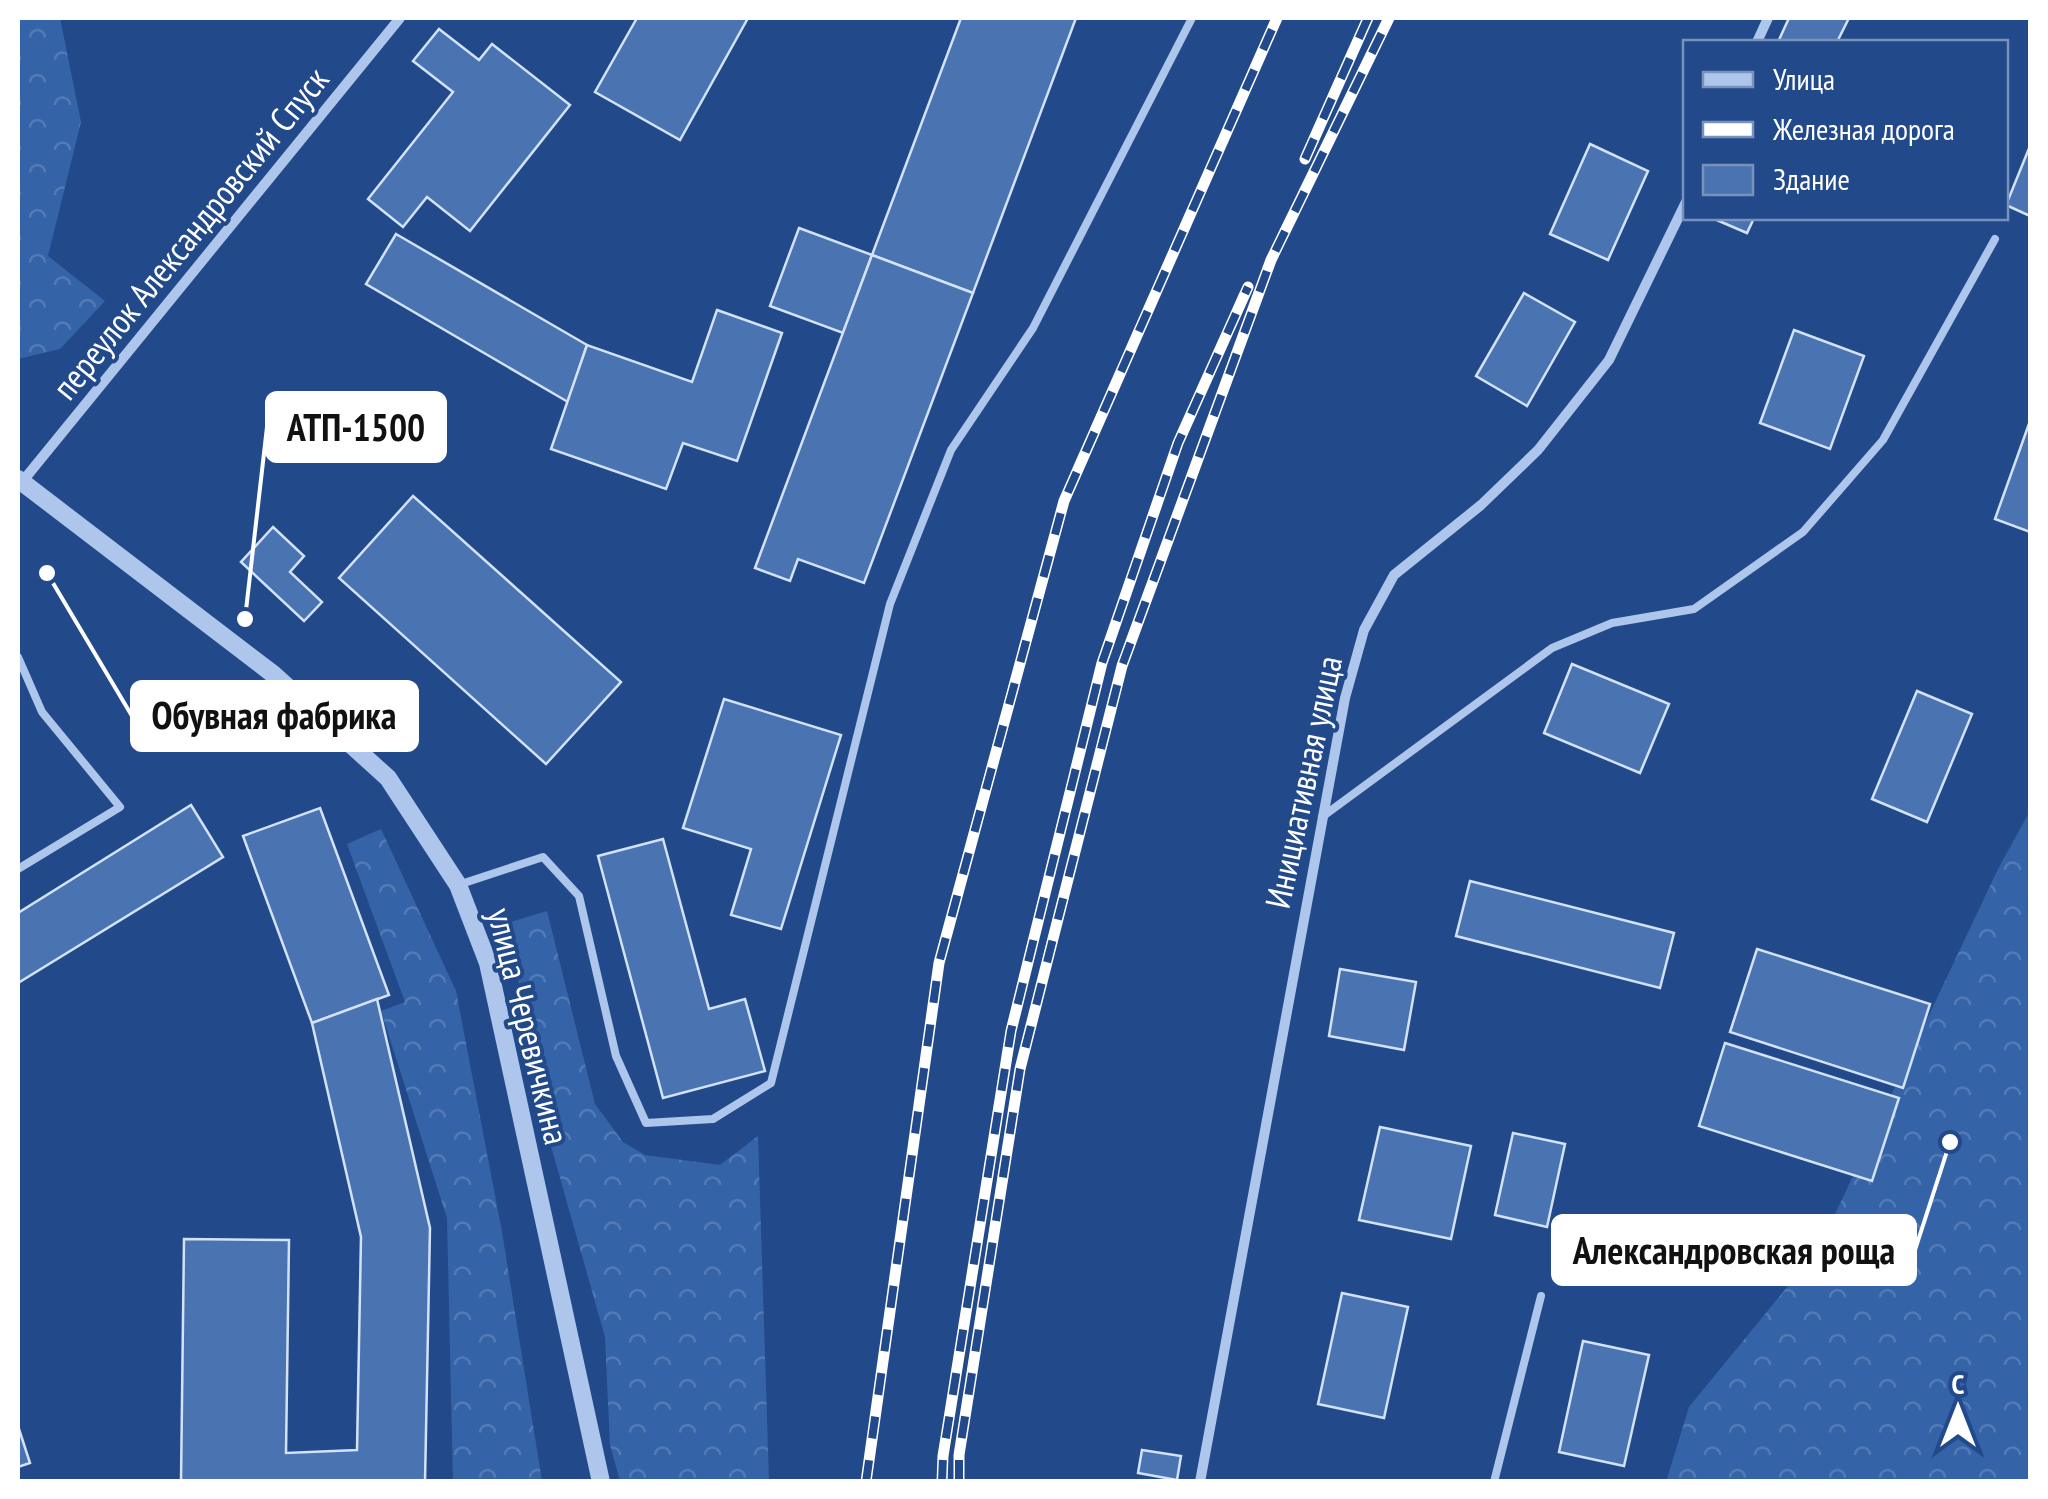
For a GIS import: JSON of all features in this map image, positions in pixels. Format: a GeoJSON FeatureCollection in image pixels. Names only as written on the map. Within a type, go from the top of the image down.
{"type":"FeatureCollection","features":[{"type":"Feature","properties":{"kind":"street","name":"переулок Александровский Спуск"},"geometry":{"type":"LineString","coordinates":[[20,481],[400,18]]}},
{"type":"Feature","properties":{"kind":"street","name":"Инициативная улица"},"geometry":{"type":"LineString","coordinates":[[1200,1482],[1322,817],[1345,698],[1364,630],[1394,574],[1481,505],[1538,450],[1610,360],[1683,208]]}},
{"type":"Feature","properties":{"kind":"street","name":"улица Черевичкина"},"geometry":{"type":"LineString","coordinates":[[20,481],[273,674],[388,778],[458,885],[488,963],[601,1482]]}},
{"type":"Feature","properties":{"kind":"lane"},"geometry":{"type":"LineString","coordinates":[[458,885],[544,857],[579,896],[616,1056],[646,1123],[714,1119],[771,1083],[890,604],[951,450],[1033,328],[1192,18]]}},
{"type":"Feature","properties":{"kind":"lane"},"geometry":{"type":"LineString","coordinates":[[1322,817],[1552,648],[1612,622],[1694,608],[1803,532],[1883,440],[1994,239]]}},
{"type":"Feature","properties":{"kind":"lane"},"geometry":{"type":"LineString","coordinates":[[18,657],[42,712],[120,807],[18,869]]}},
{"type":"Feature","properties":{"kind":"lane"},"geometry":{"type":"LineString","coordinates":[[1494,1482],[1541,1296]]}},
{"type":"Feature","properties":{"kind":"green space"},"geometry":{"type":"Polygon","coordinates":[[[18,18],[60,18],[81,122],[48,256],[105,301],[60,349],[18,359],[18,18]]]}},
{"type":"Feature","properties":{"kind":"green space"},"geometry":{"type":"Polygon","coordinates":[[[2030,811],[2030,1481],[1666,1482],[1689,1407],[1819,1248],[1998,869],[2030,811]]]}},
{"type":"Feature","properties":{"kind":"green space"},"geometry":{"type":"Polygon","coordinates":[[[381,829],[456,991],[502,1232],[542,1481],[453,1481],[447,1218],[381,1011],[405,1002],[347,844],[381,829]]]}},
{"type":"Feature","properties":{"kind":"green space"},"geometry":{"type":"Polygon","coordinates":[[[547,911],[595,1104],[623,1142],[645,1155],[720,1165],[758,1136],[769,1481],[620,1481],[610,1445],[605,1337],[549,1139],[507,923],[547,911]]]}},
{"type":"Feature","properties":{"kind":"building"},"geometry":{"type":"Polygon","coordinates":[[[637,18],[748,18],[680,140],[595,92],[637,18]]]}},
{"type":"Feature","properties":{"kind":"building"},"geometry":{"type":"Polygon","coordinates":[[[961,18],[1076,18],[973,293],[872,255],[961,18]]]}},
{"type":"Feature","properties":{"kind":"building"},"geometry":{"type":"Polygon","coordinates":[[[1789,18],[1849,18],[1838,40],[1779,40],[1789,18]]]}},
{"type":"Feature","properties":{"kind":"building"},"geometry":{"type":"Polygon","coordinates":[[[439,29],[479,60],[492,44],[570,105],[470,231],[427,197],[403,227],[368,199],[453,92],[413,61],[439,29]]]}},
{"type":"Feature","properties":{"kind":"building"},"geometry":{"type":"Polygon","coordinates":[[[1590,144],[1648,171],[1608,260],[1550,234],[1590,144]]]}},
{"type":"Feature","properties":{"kind":"building"},"geometry":{"type":"Polygon","coordinates":[[[2030,146],[2030,216],[2008,206],[2030,146]]]}},
{"type":"Feature","properties":{"kind":"building"},"geometry":{"type":"Polygon","coordinates":[[[1717,220],[1753,220],[1747,233],[1717,220]]]}},
{"type":"Feature","properties":{"kind":"building"},"geometry":{"type":"Polygon","coordinates":[[[799,228],[872,255],[843,333],[770,306],[799,228]]]}},
{"type":"Feature","properties":{"kind":"building"},"geometry":{"type":"Polygon","coordinates":[[[396,234],[587,345],[568,402],[366,284],[396,234]]]}},
{"type":"Feature","properties":{"kind":"building"},"geometry":{"type":"Polygon","coordinates":[[[872,255],[973,293],[864,583],[798,559],[790,581],[755,568],[872,255]]]}},
{"type":"Feature","properties":{"kind":"building"},"geometry":{"type":"Polygon","coordinates":[[[1524,293],[1575,322],[1527,406],[1476,376],[1524,293]]]}},
{"type":"Feature","properties":{"kind":"building"},"geometry":{"type":"Polygon","coordinates":[[[717,310],[782,333],[737,461],[683,443],[666,489],[551,449],[587,345],[692,382],[717,310]]]}},
{"type":"Feature","properties":{"kind":"building"},"geometry":{"type":"Polygon","coordinates":[[[1794,330],[1864,356],[1830,449],[1760,423],[1794,330]]]}},
{"type":"Feature","properties":{"kind":"building"},"geometry":{"type":"Polygon","coordinates":[[[2030,421],[2030,532],[1995,519],[2030,421]]]}},
{"type":"Feature","properties":{"kind":"building"},"geometry":{"type":"Polygon","coordinates":[[[413,496],[621,682],[546,764],[339,578],[413,496]]]}},
{"type":"Feature","properties":{"kind":"building"},"geometry":{"type":"Polygon","coordinates":[[[273,527],[304,556],[290,572],[322,602],[304,621],[241,562],[273,527]]]}},
{"type":"Feature","properties":{"kind":"building"},"geometry":{"type":"Polygon","coordinates":[[[1572,664],[1669,704],[1640,773],[1544,733],[1572,664]]]}},
{"type":"Feature","properties":{"kind":"building"},"geometry":{"type":"Polygon","coordinates":[[[1917,691],[1972,714],[1927,822],[1872,799],[1917,691]]]}},
{"type":"Feature","properties":{"kind":"building"},"geometry":{"type":"Polygon","coordinates":[[[724,699],[841,735],[781,929],[731,915],[751,849],[683,828],[724,699]]]}},
{"type":"Feature","properties":{"kind":"building"},"geometry":{"type":"Polygon","coordinates":[[[191,805],[223,857],[18,983],[18,913],[191,805]]]}},
{"type":"Feature","properties":{"kind":"building"},"geometry":{"type":"Polygon","coordinates":[[[320,808],[389,995],[312,1023],[243,836],[320,808]]]}},
{"type":"Feature","properties":{"kind":"building"},"geometry":{"type":"Polygon","coordinates":[[[663,839],[709,1009],[745,999],[765,1071],[663,1098],[598,856],[663,839]]]}},
{"type":"Feature","properties":{"kind":"building"},"geometry":{"type":"Polygon","coordinates":[[[1470,881],[1674,933],[1660,988],[1456,936],[1470,881]]]}},
{"type":"Feature","properties":{"kind":"building"},"geometry":{"type":"Polygon","coordinates":[[[1757,949],[1930,1004],[1903,1088],[1730,1032],[1757,949]]]}},
{"type":"Feature","properties":{"kind":"building"},"geometry":{"type":"Polygon","coordinates":[[[1340,969],[1416,982],[1404,1050],[1329,1036],[1340,969]]]}},
{"type":"Feature","properties":{"kind":"building"},"geometry":{"type":"Polygon","coordinates":[[[377,999],[430,1228],[425,1482],[181,1482],[184,1239],[289,1240],[286,1453],[357,1450],[361,1237],[312,1023],[377,999]]]}},
{"type":"Feature","properties":{"kind":"building"},"geometry":{"type":"Polygon","coordinates":[[[1725,1043],[1899,1098],[1872,1181],[1699,1126],[1725,1043]]]}},
{"type":"Feature","properties":{"kind":"building"},"geometry":{"type":"Polygon","coordinates":[[[1380,1127],[1471,1146],[1451,1239],[1359,1220],[1380,1127]]]}},
{"type":"Feature","properties":{"kind":"building"},"geometry":{"type":"Polygon","coordinates":[[[1513,1133],[1565,1144],[1547,1227],[1495,1215],[1513,1133]]]}},
{"type":"Feature","properties":{"kind":"building"},"geometry":{"type":"Polygon","coordinates":[[[1342,1293],[1408,1307],[1384,1418],[1318,1404],[1342,1293]]]}},
{"type":"Feature","properties":{"kind":"building"},"geometry":{"type":"Polygon","coordinates":[[[1583,1341],[1649,1355],[1624,1466],[1559,1452],[1583,1341]]]}},
{"type":"Feature","properties":{"kind":"building"},"geometry":{"type":"Polygon","coordinates":[[[18,1426],[30,1463],[18,1467],[18,1426]]]}},
{"type":"Feature","properties":{"kind":"building"},"geometry":{"type":"Polygon","coordinates":[[[1142,1450],[1181,1456],[1177,1480],[1138,1473],[1142,1450]]]}},
{"type":"Feature","properties":{"kind":"railway"},"geometry":{"type":"LineString","coordinates":[[866,1482],[939,963],[1064,501],[1277,18]]}},
{"type":"Feature","properties":{"kind":"railway"},"geometry":{"type":"LineString","coordinates":[[1305,159],[1368,18]]}},
{"type":"Feature","properties":{"kind":"railway"},"geometry":{"type":"LineString","coordinates":[[959,1482],[959,1455],[1020,1069],[1122,666],[1271,260],[1389,18]]}},
{"type":"Feature","properties":{"kind":"railway"},"geometry":{"type":"LineString","coordinates":[[942,1482],[1011,1031],[1102,663],[1178,443],[1248,287]]}},
{"type":"Feature","properties":{"kind":"place","name":"Обувная фабрика"},"geometry":{"type":"Point","coordinates":[47,573]}},
{"type":"Feature","properties":{"kind":"place","name":"АТП-1500"},"geometry":{"type":"Point","coordinates":[245,619]}},
{"type":"Feature","properties":{"kind":"place","name":"Александровская роща"},"geometry":{"type":"Point","coordinates":[1950,1142]}}]}
